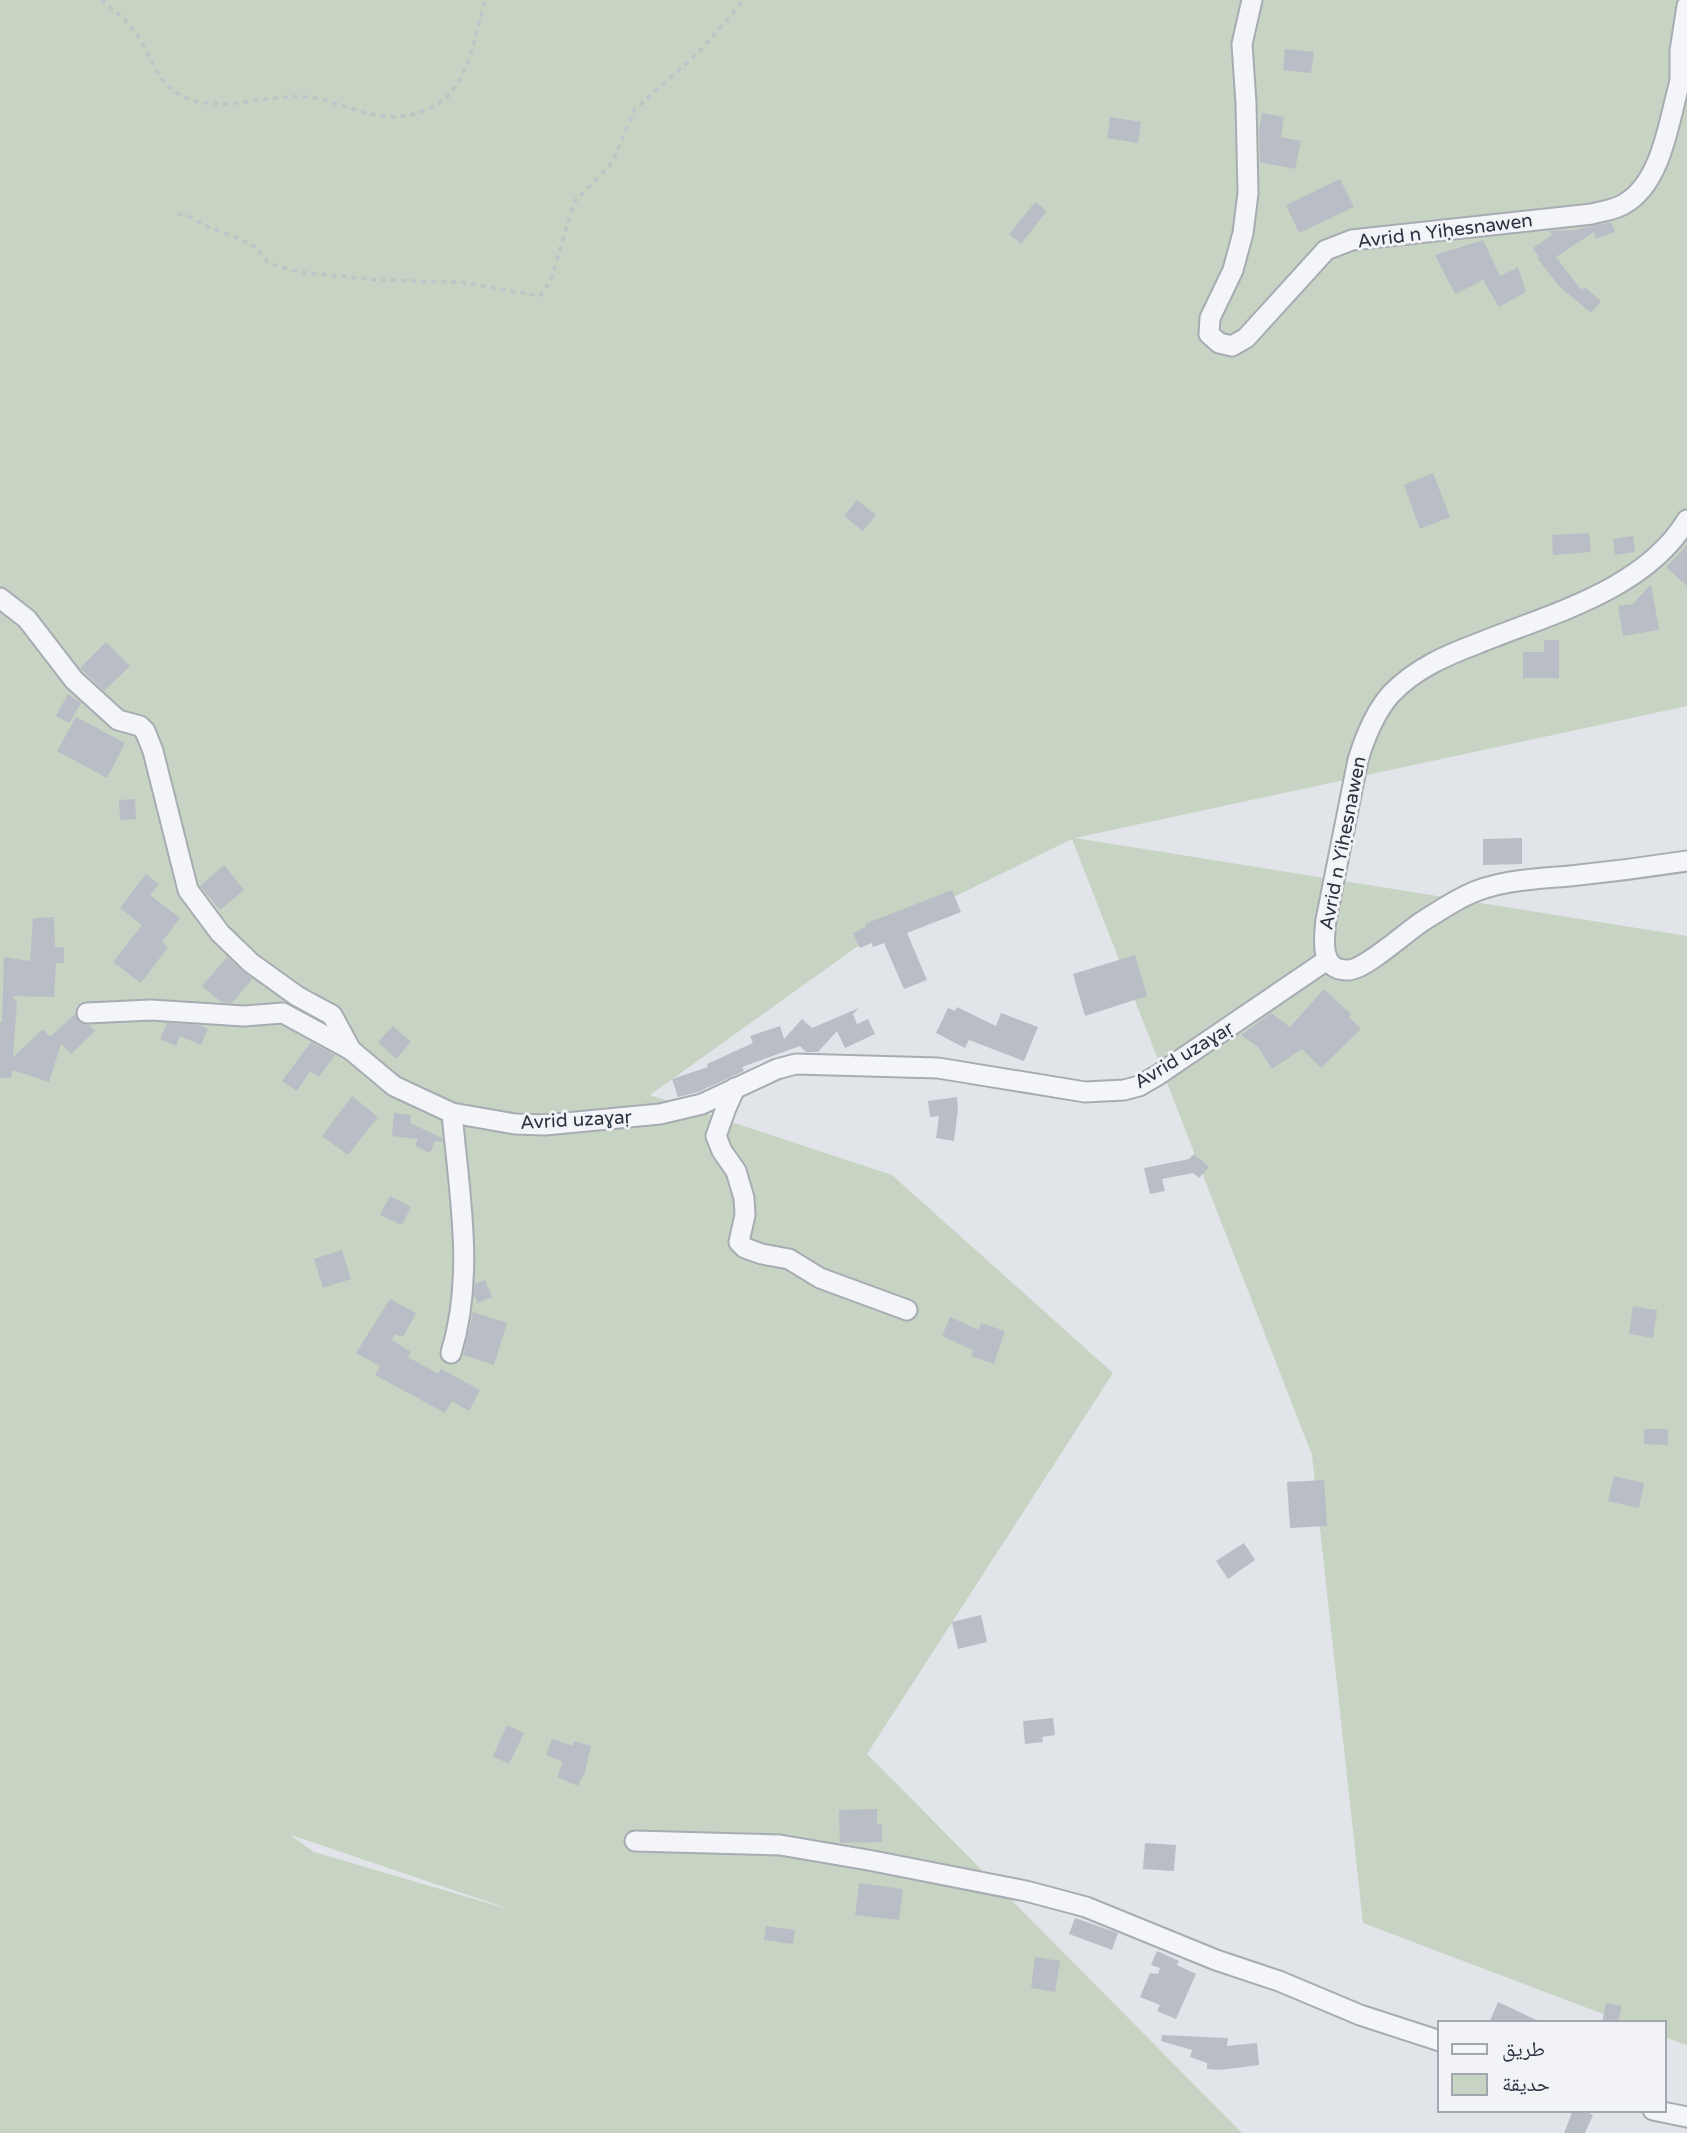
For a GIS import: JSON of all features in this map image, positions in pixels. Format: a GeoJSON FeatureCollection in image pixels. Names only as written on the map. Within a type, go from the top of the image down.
{"type":"FeatureCollection","features":[{"type":"Feature","properties":{"kind":"street","name":"Avrid n Yiḥesnawen"},"geometry":{"type":"LineString","coordinates":[[1252,0],[1242,44],[1248,192],[1236,257],[1210,318],[1209,334],[1219,343],[1232,346],[1246,338],[1326,250],[1352,240],[1592,214],[1623,205],[1643,190],[1657,166],[1683,78]]}},
{"type":"Feature","properties":{"kind":"street"},"geometry":{"type":"LineString","coordinates":[[1683,78],[1681,51],[1687,6]]}},
{"type":"Feature","properties":{"kind":"street","name":"Avrid n Yiḥesnawen"},"geometry":{"type":"LineString","coordinates":[[1327,960],[1324,946],[1326,920],[1358,760],[1368,730],[1391,694],[1432,662],[1601,593],[1635,574],[1677,537],[1687,520]]}},
{"type":"Feature","properties":{"kind":"street","name":"Avrid uzaɣaṛ"},"geometry":{"type":"LineString","coordinates":[[0,598],[27,619],[74,680],[118,720],[140,726],[145,732],[153,751],[188,890],[220,933],[251,962],[297,996],[332,1015],[351,1050],[394,1086],[452,1113],[515,1124],[545,1125],[670,1111],[702,1104],[777,1069],[796,1064],[938,1068],[1085,1092],[1124,1090],[1139,1086],[1158,1075],[1327,960]]}},
{"type":"Feature","properties":{"kind":"street"},"geometry":{"type":"LineString","coordinates":[[1327,960],[1336,967],[1348,970],[1362,966],[1423,921],[1467,895],[1506,882],[1646,868],[1687,861]]}},
{"type":"Feature","properties":{"kind":"street"},"geometry":{"type":"LineString","coordinates":[[87,1013],[151,1010],[244,1016],[283,1013],[351,1050]]}},
{"type":"Feature","properties":{"kind":"street"},"geometry":{"type":"LineString","coordinates":[[735,1088],[716,1136],[722,1151],[736,1171],[744,1198],[745,1215],[739,1242],[745,1248],[789,1259],[820,1278],[907,1310]]}},
{"type":"Feature","properties":{"kind":"street"},"geometry":{"type":"LineString","coordinates":[[451,1353],[458,1333],[464,1293],[462,1217],[452,1113]]}},
{"type":"Feature","properties":{"kind":"street"},"geometry":{"type":"LineString","coordinates":[[635,1841],[780,1845],[1026,1891],[1086,1907],[1216,1960],[1324,1998],[1360,2015],[1438,2040]]}},
{"type":"Feature","properties":{"kind":"street"},"geometry":{"type":"LineString","coordinates":[[1662,2112],[1687,2118]]}},
{"type":"Feature","properties":{"kind":"path"},"geometry":{"type":"LineString","coordinates":[[101,0],[116,10],[135,33],[170,87],[198,102],[221,105],[280,97],[314,98],[365,113],[394,117],[420,112],[443,100],[457,86],[471,52],[485,0]]}},
{"type":"Feature","properties":{"kind":"path"},"geometry":{"type":"LineString","coordinates":[[178,214],[256,247],[268,264],[299,271],[379,280],[460,282],[540,296],[551,280],[574,202],[612,163],[635,109],[698,53],[744,0]]}},
{"type":"Feature","properties":{"kind":"green space"},"geometry":{"type":"Polygon","coordinates":[[[0,0],[1687,0],[1687,706],[1075,838],[1687,936],[1687,2045],[1666,2038],[1666,2021],[1622,2021],[1363,1923],[1312,1455],[1072,839],[865,941],[650,1095],[892,1175],[1113,1373],[867,1754],[1242,2133],[0,2133],[0,0]],[[290,1835],[314,1852],[512,1910],[290,1835]]]}},
{"type":"Feature","properties":{"kind":"building"},"geometry":{"type":"Polygon","coordinates":[[[1285,49],[1314,52],[1311,73],[1283,70],[1285,49]]]}},
{"type":"Feature","properties":{"kind":"building"},"geometry":{"type":"Polygon","coordinates":[[[1262,113],[1284,117],[1281,137],[1301,141],[1295,169],[1260,162],[1259,130],[1262,113]]]}},
{"type":"Feature","properties":{"kind":"building"},"geometry":{"type":"Polygon","coordinates":[[[1110,117],[1141,122],[1138,143],[1107,138],[1110,117]]]}},
{"type":"Feature","properties":{"kind":"building"},"geometry":{"type":"Polygon","coordinates":[[[1340,179],[1354,207],[1299,233],[1286,205],[1340,179]]]}},
{"type":"Feature","properties":{"kind":"building"},"geometry":{"type":"Polygon","coordinates":[[[1035,202],[1047,211],[1021,244],[1009,234],[1035,202]]]}},
{"type":"Feature","properties":{"kind":"building"},"geometry":{"type":"Polygon","coordinates":[[[1611,222],[1615,232],[1596,239],[1594,232],[1556,257],[1581,290],[1585,287],[1601,301],[1591,313],[1559,286],[1537,258],[1539,257],[1533,248],[1552,235],[1549,231],[1574,230],[1611,222]]]}},
{"type":"Feature","properties":{"kind":"building"},"geometry":{"type":"Polygon","coordinates":[[[1483,240],[1500,276],[1518,267],[1526,292],[1499,307],[1483,280],[1455,294],[1435,255],[1483,240]]]}},
{"type":"Feature","properties":{"kind":"building"},"geometry":{"type":"Polygon","coordinates":[[[1433,473],[1450,517],[1420,529],[1404,485],[1433,473]]]}},
{"type":"Feature","properties":{"kind":"building"},"geometry":{"type":"Polygon","coordinates":[[[857,500],[876,515],[863,531],[844,516],[857,500]]]}},
{"type":"Feature","properties":{"kind":"building"},"geometry":{"type":"Polygon","coordinates":[[[1589,533],[1591,552],[1553,555],[1552,535],[1589,533]]]}},
{"type":"Feature","properties":{"kind":"building"},"geometry":{"type":"Polygon","coordinates":[[[1633,536],[1635,552],[1615,555],[1613,539],[1633,536]]]}},
{"type":"Feature","properties":{"kind":"building"},"geometry":{"type":"Polygon","coordinates":[[[1687,545],[1687,586],[1666,567],[1687,545]]]}},
{"type":"Feature","properties":{"kind":"building"},"geometry":{"type":"Polygon","coordinates":[[[1651,584],[1659,630],[1623,636],[1618,606],[1633,604],[1651,584]]]}},
{"type":"Feature","properties":{"kind":"building"},"geometry":{"type":"Polygon","coordinates":[[[1544,640],[1559,640],[1559,678],[1523,678],[1523,652],[1544,652],[1544,640]]]}},
{"type":"Feature","properties":{"kind":"building"},"geometry":{"type":"Polygon","coordinates":[[[106,642],[130,666],[104,691],[80,668],[106,642]]]}},
{"type":"Feature","properties":{"kind":"building"},"geometry":{"type":"Polygon","coordinates":[[[68,694],[81,703],[69,723],[56,716],[68,694]]]}},
{"type":"Feature","properties":{"kind":"building"},"geometry":{"type":"Polygon","coordinates":[[[76,717],[125,743],[107,778],[57,751],[76,717]]]}},
{"type":"Feature","properties":{"kind":"building"},"geometry":{"type":"Polygon","coordinates":[[[135,799],[136,819],[120,820],[119,800],[135,799]]]}},
{"type":"Feature","properties":{"kind":"building"},"geometry":{"type":"Polygon","coordinates":[[[1522,838],[1522,864],[1483,865],[1483,839],[1522,838]]]}},
{"type":"Feature","properties":{"kind":"building"},"geometry":{"type":"Polygon","coordinates":[[[224,865],[244,890],[220,910],[200,886],[224,865]]]}},
{"type":"Feature","properties":{"kind":"building"},"geometry":{"type":"Polygon","coordinates":[[[146,874],[159,884],[150,895],[180,918],[162,942],[168,947],[141,983],[113,962],[142,925],[120,908],[146,874]]]}},
{"type":"Feature","properties":{"kind":"building"},"geometry":{"type":"Polygon","coordinates":[[[952,890],[961,912],[907,933],[927,980],[904,989],[884,943],[873,947],[872,943],[860,948],[853,933],[866,927],[865,924],[952,890]]]}},
{"type":"Feature","properties":{"kind":"building"},"geometry":{"type":"Polygon","coordinates":[[[54,917],[55,947],[64,947],[64,963],[56,963],[54,997],[12,996],[17,1002],[13,1057],[43,1029],[50,1037],[75,1014],[81,1023],[89,1025],[95,1031],[71,1054],[61,1044],[49,1082],[12,1070],[11,1078],[0,1078],[4,957],[30,961],[33,918],[54,917]]]}},
{"type":"Feature","properties":{"kind":"building"},"geometry":{"type":"Polygon","coordinates":[[[1135,955],[1147,996],[1085,1016],[1073,974],[1135,955]]]}},
{"type":"Feature","properties":{"kind":"building"},"geometry":{"type":"Polygon","coordinates":[[[227,957],[252,979],[232,1003],[221,1002],[202,986],[227,957]]]}},
{"type":"Feature","properties":{"kind":"building"},"geometry":{"type":"Polygon","coordinates":[[[1324,989],[1351,1014],[1349,1017],[1361,1029],[1321,1068],[1302,1049],[1272,1069],[1258,1047],[1241,1035],[1271,1013],[1290,1027],[1324,989]]]}},
{"type":"Feature","properties":{"kind":"building"},"geometry":{"type":"Polygon","coordinates":[[[957,1007],[996,1026],[1001,1013],[1038,1027],[1024,1061],[969,1040],[965,1048],[936,1033],[948,1008],[955,1011],[957,1007]]]}},
{"type":"Feature","properties":{"kind":"building"},"geometry":{"type":"Polygon","coordinates":[[[859,1008],[853,1014],[857,1024],[868,1019],[875,1034],[845,1048],[837,1031],[818,1052],[806,1052],[800,1046],[742,1067],[744,1071],[698,1092],[678,1097],[672,1079],[708,1067],[707,1064],[753,1043],[750,1036],[780,1026],[784,1039],[802,1019],[812,1028],[859,1008]]]}},
{"type":"Feature","properties":{"kind":"building"},"geometry":{"type":"Polygon","coordinates":[[[167,1023],[200,1025],[208,1029],[201,1045],[180,1036],[176,1046],[160,1039],[167,1023]]]}},
{"type":"Feature","properties":{"kind":"building"},"geometry":{"type":"Polygon","coordinates":[[[393,1026],[411,1042],[396,1059],[378,1042],[393,1026]]]}},
{"type":"Feature","properties":{"kind":"building"},"geometry":{"type":"Polygon","coordinates":[[[311,1042],[335,1055],[319,1077],[310,1071],[297,1091],[282,1081],[311,1042]]]}},
{"type":"Feature","properties":{"kind":"building"},"geometry":{"type":"Polygon","coordinates":[[[352,1096],[378,1117],[348,1155],[322,1136],[352,1096]]]}},
{"type":"Feature","properties":{"kind":"building"},"geometry":{"type":"Polygon","coordinates":[[[957,1097],[954,1141],[936,1138],[939,1116],[930,1117],[928,1101],[957,1097]]]}},
{"type":"Feature","properties":{"kind":"building"},"geometry":{"type":"Polygon","coordinates":[[[394,1113],[411,1115],[410,1123],[442,1138],[443,1142],[435,1141],[430,1153],[415,1146],[418,1139],[392,1136],[394,1113]]]}},
{"type":"Feature","properties":{"kind":"building"},"geometry":{"type":"Polygon","coordinates":[[[1194,1154],[1209,1167],[1199,1178],[1193,1173],[1162,1179],[1165,1191],[1150,1194],[1144,1168],[1189,1159],[1194,1154]]]}},
{"type":"Feature","properties":{"kind":"building"},"geometry":{"type":"Polygon","coordinates":[[[390,1196],[411,1207],[402,1225],[380,1215],[390,1196]]]}},
{"type":"Feature","properties":{"kind":"building"},"geometry":{"type":"Polygon","coordinates":[[[342,1250],[351,1279],[323,1288],[314,1259],[342,1250]]]}},
{"type":"Feature","properties":{"kind":"building"},"geometry":{"type":"Polygon","coordinates":[[[485,1280],[492,1297],[478,1303],[474,1295],[475,1284],[485,1280]]]}},
{"type":"Feature","properties":{"kind":"building"},"geometry":{"type":"Polygon","coordinates":[[[390,1299],[416,1313],[403,1337],[395,1334],[392,1340],[411,1352],[408,1357],[438,1374],[441,1369],[480,1390],[469,1411],[452,1401],[445,1413],[375,1375],[380,1366],[356,1353],[390,1299]]]}},
{"type":"Feature","properties":{"kind":"building"},"geometry":{"type":"Polygon","coordinates":[[[1633,1306],[1657,1310],[1653,1338],[1629,1334],[1633,1306]]]}},
{"type":"Feature","properties":{"kind":"building"},"geometry":{"type":"Polygon","coordinates":[[[473,1312],[507,1323],[494,1365],[463,1355],[473,1312]]]}},
{"type":"Feature","properties":{"kind":"building"},"geometry":{"type":"Polygon","coordinates":[[[950,1317],[979,1330],[981,1323],[1005,1331],[994,1364],[971,1356],[973,1350],[942,1336],[950,1317]]]}},
{"type":"Feature","properties":{"kind":"building"},"geometry":{"type":"Polygon","coordinates":[[[1644,1429],[1668,1429],[1668,1445],[1644,1444],[1644,1429]]]}},
{"type":"Feature","properties":{"kind":"building"},"geometry":{"type":"Polygon","coordinates":[[[1614,1476],[1644,1483],[1639,1508],[1608,1501],[1614,1476]]]}},
{"type":"Feature","properties":{"kind":"building"},"geometry":{"type":"Polygon","coordinates":[[[1324,1480],[1327,1526],[1290,1528],[1287,1482],[1324,1480]]]}},
{"type":"Feature","properties":{"kind":"building"},"geometry":{"type":"Polygon","coordinates":[[[1244,1543],[1255,1560],[1228,1579],[1216,1561],[1244,1543]]]}},
{"type":"Feature","properties":{"kind":"building"},"geometry":{"type":"Polygon","coordinates":[[[981,1615],[987,1642],[958,1649],[952,1622],[981,1615]]]}},
{"type":"Feature","properties":{"kind":"building"},"geometry":{"type":"Polygon","coordinates":[[[1053,1718],[1055,1735],[1042,1737],[1043,1742],[1025,1744],[1023,1721],[1053,1718]]]}},
{"type":"Feature","properties":{"kind":"building"},"geometry":{"type":"Polygon","coordinates":[[[507,1725],[524,1733],[509,1764],[493,1756],[507,1725]]]}},
{"type":"Feature","properties":{"kind":"building"},"geometry":{"type":"Polygon","coordinates":[[[552,1739],[573,1746],[574,1741],[591,1746],[585,1772],[578,1786],[557,1777],[563,1762],[546,1755],[552,1739]]]}},
{"type":"Feature","properties":{"kind":"building"},"geometry":{"type":"Polygon","coordinates":[[[877,1809],[877,1824],[882,1824],[882,1842],[840,1843],[839,1810],[877,1809]]]}},
{"type":"Feature","properties":{"kind":"building"},"geometry":{"type":"Polygon","coordinates":[[[1145,1843],[1176,1845],[1174,1871],[1143,1869],[1145,1843]]]}},
{"type":"Feature","properties":{"kind":"building"},"geometry":{"type":"Polygon","coordinates":[[[859,1883],[903,1889],[899,1920],[855,1915],[859,1883]]]}},
{"type":"Feature","properties":{"kind":"building"},"geometry":{"type":"Polygon","coordinates":[[[1075,1918],[1118,1933],[1112,1950],[1069,1934],[1075,1918]]]}},
{"type":"Feature","properties":{"kind":"building"},"geometry":{"type":"Polygon","coordinates":[[[766,1926],[795,1930],[793,1944],[764,1940],[766,1926]]]}},
{"type":"Feature","properties":{"kind":"building"},"geometry":{"type":"Polygon","coordinates":[[[1157,1951],[1179,1961],[1177,1965],[1196,1974],[1176,2019],[1157,2011],[1160,2005],[1140,1997],[1150,1973],[1158,1974],[1160,1968],[1151,1965],[1157,1951]]]}},
{"type":"Feature","properties":{"kind":"building"},"geometry":{"type":"Polygon","coordinates":[[[1035,1957],[1060,1961],[1055,1992],[1031,1988],[1035,1957]]]}},
{"type":"Feature","properties":{"kind":"building"},"geometry":{"type":"Polygon","coordinates":[[[1498,2002],[1539,2021],[1490,2021],[1498,2002]]]}},
{"type":"Feature","properties":{"kind":"building"},"geometry":{"type":"Polygon","coordinates":[[[1606,2003],[1622,2006],[1618,2021],[1602,2021],[1606,2003]]]}},
{"type":"Feature","properties":{"kind":"building"},"geometry":{"type":"Polygon","coordinates":[[[1162,2035],[1228,2038],[1227,2046],[1257,2043],[1259,2065],[1207,2069],[1207,2063],[1190,2057],[1192,2050],[1161,2041],[1162,2035]]]}},
{"type":"Feature","properties":{"kind":"building"},"geometry":{"type":"Polygon","coordinates":[[[1572,2112],[1593,2115],[1585,2133],[1564,2133],[1572,2112]]]}}]}
